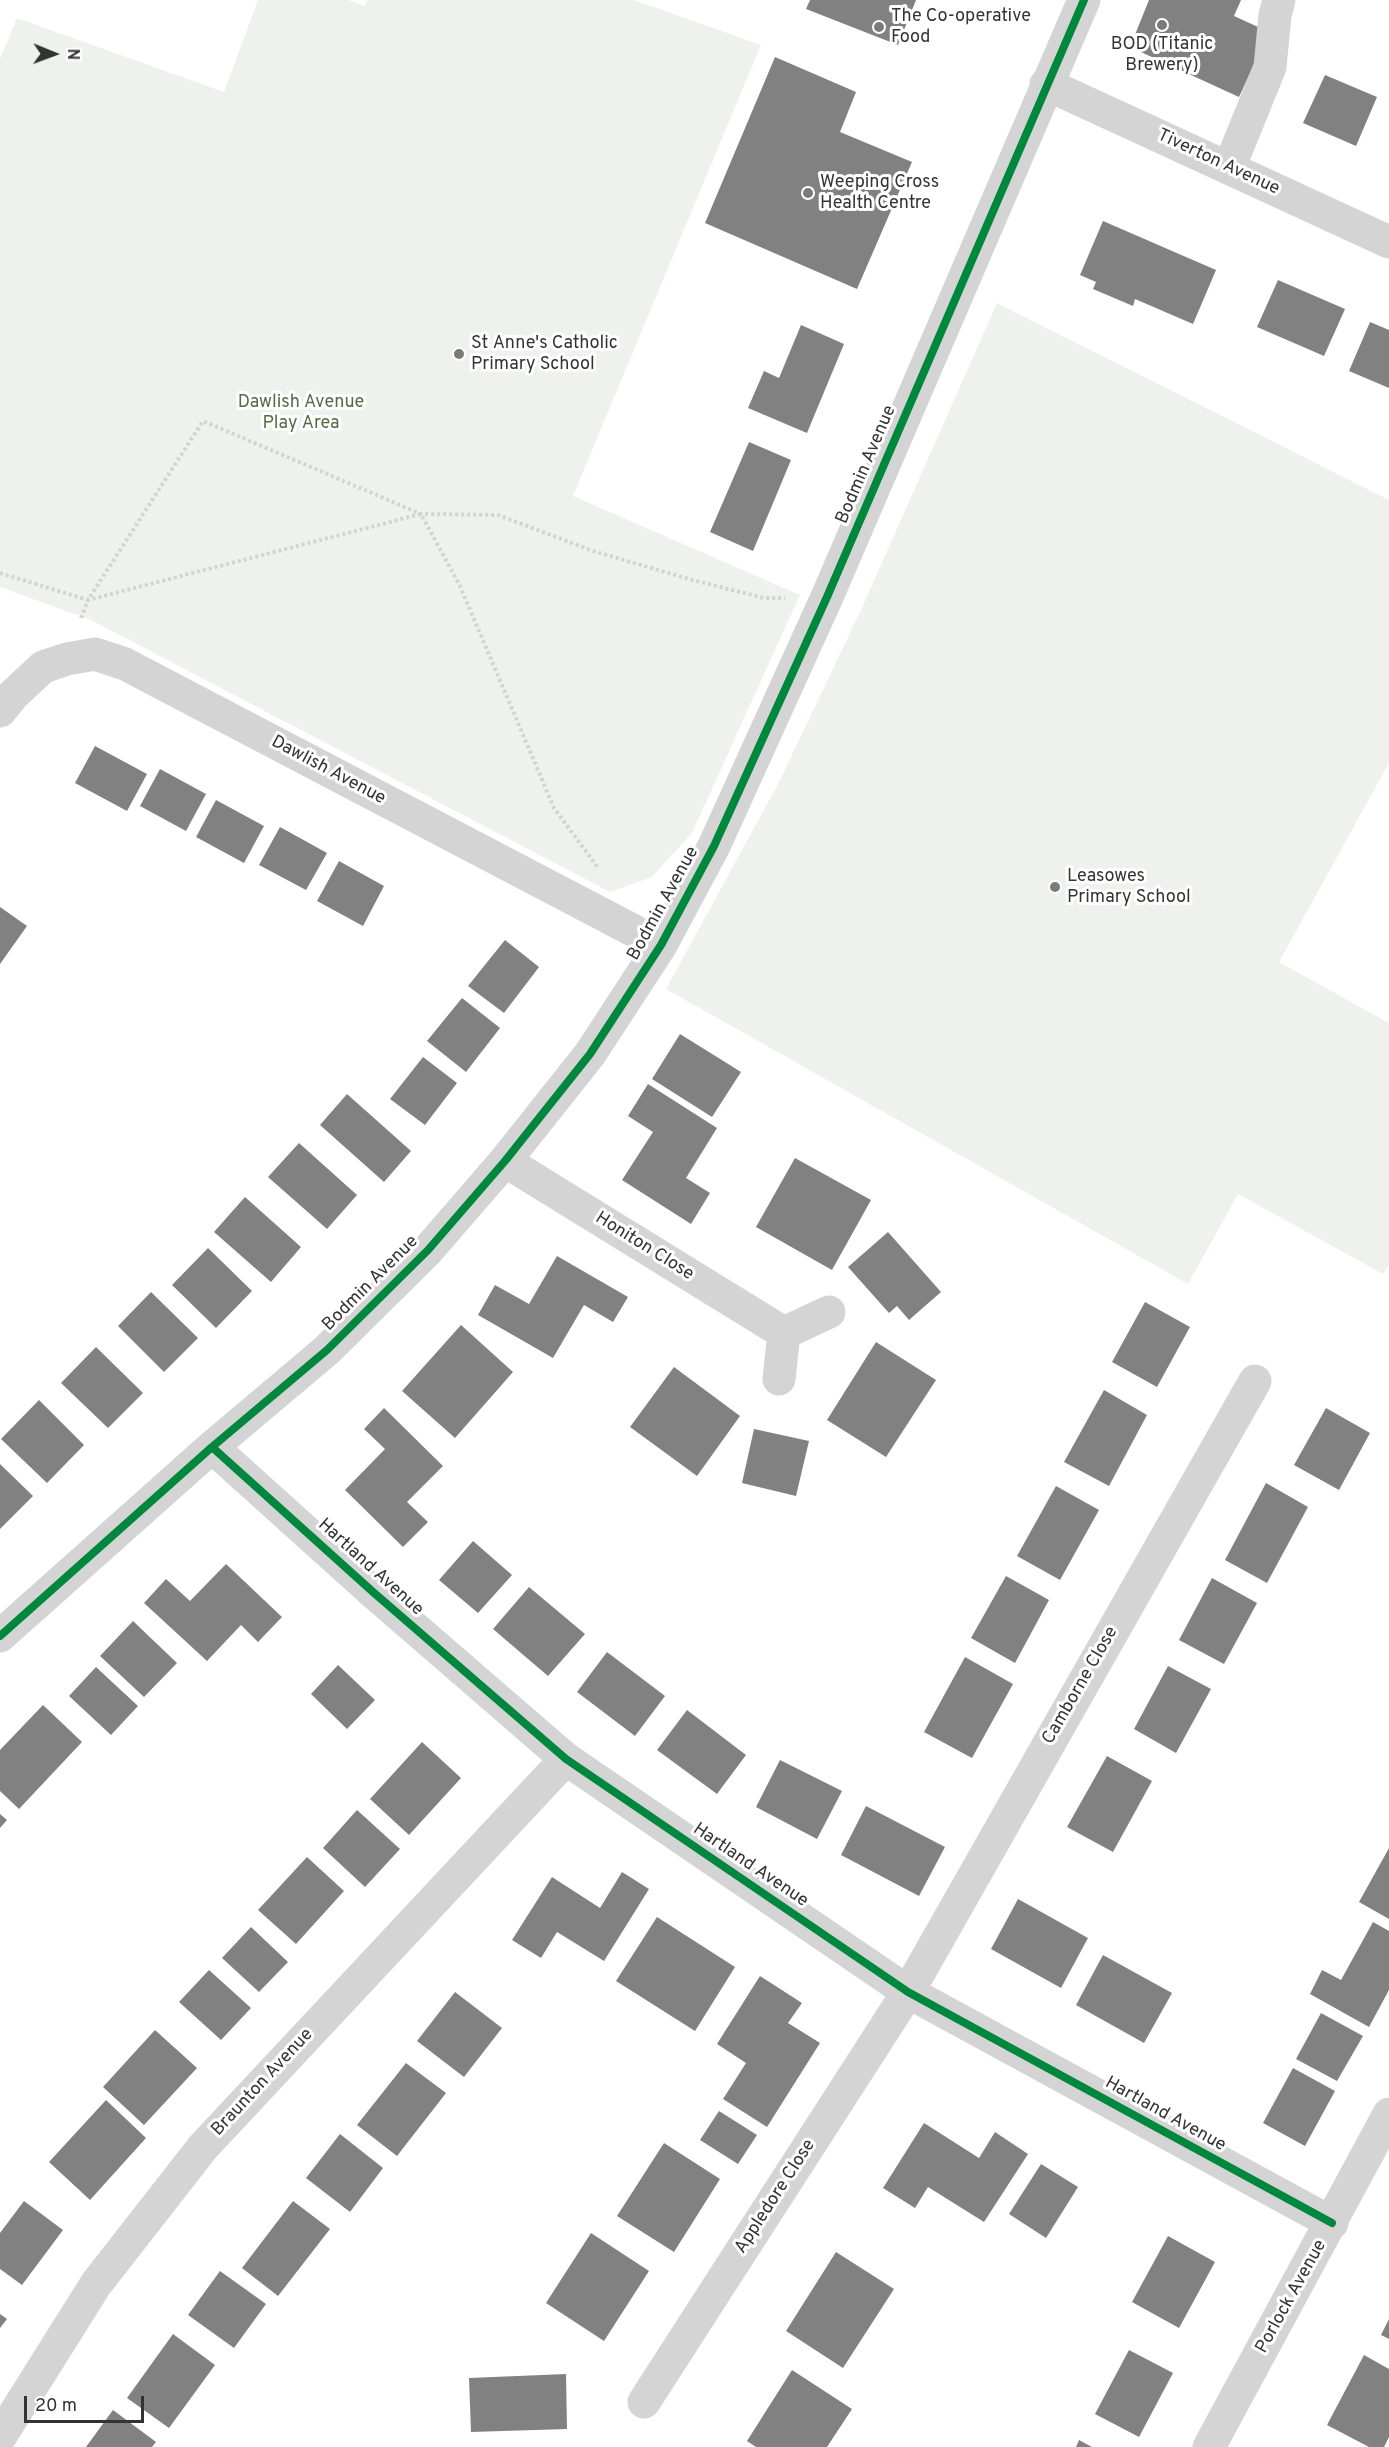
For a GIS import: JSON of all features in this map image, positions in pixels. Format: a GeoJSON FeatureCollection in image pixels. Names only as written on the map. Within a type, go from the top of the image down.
{"type":"FeatureCollection","features":[{"type":"Feature","properties":{"kind":"street","name":"Bodmin Avenue"},"geometry":{"type":"LineString","coordinates":[[0,1636],[212,1447],[327,1350],[428,1250],[505,1161],[590,1054],[661,945],[714,846],[827,597],[1084,0]]}},
{"type":"Feature","properties":{"kind":"street"},"geometry":{"type":"LineString","coordinates":[[1229,168],[1270,67],[1279,0]]}},
{"type":"Feature","properties":{"kind":"street","name":"Tiverton Avenue"},"geometry":{"type":"LineString","coordinates":[[1046,84],[1389,242]]}},
{"type":"Feature","properties":{"kind":"street","name":"Dawlish Avenue"},"geometry":{"type":"LineString","coordinates":[[0,711],[13,694],[43,667],[67,659],[95,654],[124,664],[661,945]]}},
{"type":"Feature","properties":{"kind":"street","name":"Honiton Close"},"geometry":{"type":"LineString","coordinates":[[505,1161],[784,1333]]}},
{"type":"Feature","properties":{"kind":"street"},"geometry":{"type":"LineString","coordinates":[[779,1379],[784,1333],[829,1312]]}},
{"type":"Feature","properties":{"kind":"street","name":"Camborne Close"},"geometry":{"type":"LineString","coordinates":[[908,1992],[1255,1380]]}},
{"type":"Feature","properties":{"kind":"street","name":"Hartland Avenue"},"geometry":{"type":"LineString","coordinates":[[212,1447],[373,1592],[566,1760],[908,1992],[1332,2223]]}},
{"type":"Feature","properties":{"kind":"street","name":"Braunton Avenue"},"geometry":{"type":"LineString","coordinates":[[0,2437],[96,2284],[203,2146],[566,1760]]}},
{"type":"Feature","properties":{"kind":"street","name":"Appledore Close"},"geometry":{"type":"LineString","coordinates":[[644,2402],[908,1992]]}},
{"type":"Feature","properties":{"kind":"street","name":"Porlock Avenue"},"geometry":{"type":"LineString","coordinates":[[1209,2447],[1389,2114]]}},
{"type":"Feature","properties":{"kind":"path"},"geometry":{"type":"LineString","coordinates":[[67,659],[88,600],[203,421],[421,514],[460,586],[554,808],[599,869],[591,908]]}},
{"type":"Feature","properties":{"kind":"path"},"geometry":{"type":"LineString","coordinates":[[0,573],[88,600],[421,514],[498,515],[593,551],[764,598],[827,597]]}},
{"type":"Feature","properties":{"kind":"green space","name":"Dawlish Avenue Play Area"},"geometry":{"type":"Polygon","coordinates":[[[258,0],[348,0],[365,6],[367,0],[634,0],[761,45],[573,496],[800,595],[692,833],[652,877],[610,892],[91,620],[0,587],[0,59],[17,18],[224,92],[258,0]]]}},
{"type":"Feature","properties":{"kind":"green space","name":"Leasowes Primary School"},"geometry":{"type":"Polygon","coordinates":[[[997,303],[1389,500],[1389,763],[1279,962],[1389,1023],[1389,1264],[1383,1274],[1238,1194],[1188,1284],[666,989],[778,784],[861,610],[997,303]]]}},
{"type":"Feature","properties":{"kind":"building","name":"The Co-operative Food"},"geometry":{"type":"Polygon","coordinates":[[[810,0],[916,0],[898,45],[806,9],[810,0]]]}},
{"type":"Feature","properties":{"kind":"building"},"geometry":{"type":"Polygon","coordinates":[[[1149,0],[1241,0],[1234,16],[1269,32],[1239,97],[1130,47],[1149,0]]]}},
{"type":"Feature","properties":{"kind":"building","name":"Weeping Cross Health Centre"},"geometry":{"type":"Polygon","coordinates":[[[775,57],[856,92],[840,132],[912,162],[857,289],[705,223],[775,57]]]}},
{"type":"Feature","properties":{"kind":"building"},"geometry":{"type":"Polygon","coordinates":[[[1325,75],[1377,97],[1356,146],[1303,123],[1325,75]]]}},
{"type":"Feature","properties":{"kind":"building"},"geometry":{"type":"Polygon","coordinates":[[[1103,221],[1216,270],[1193,324],[1135,299],[1133,306],[1093,289],[1096,282],[1080,275],[1103,221]]]}},
{"type":"Feature","properties":{"kind":"building"},"geometry":{"type":"Polygon","coordinates":[[[1278,280],[1345,309],[1324,356],[1257,327],[1278,280]]]}},
{"type":"Feature","properties":{"kind":"building"},"geometry":{"type":"Polygon","coordinates":[[[1370,322],[1389,330],[1389,388],[1349,371],[1370,322]]]}},
{"type":"Feature","properties":{"kind":"building"},"geometry":{"type":"Polygon","coordinates":[[[801,325],[844,344],[807,433],[748,408],[764,371],[779,378],[801,325]]]}},
{"type":"Feature","properties":{"kind":"building"},"geometry":{"type":"Polygon","coordinates":[[[749,442],[791,460],[753,551],[710,532],[749,442]]]}},
{"type":"Feature","properties":{"kind":"building"},"geometry":{"type":"Polygon","coordinates":[[[95,746],[147,774],[127,811],[75,783],[95,746]]]}},
{"type":"Feature","properties":{"kind":"building"},"geometry":{"type":"Polygon","coordinates":[[[160,769],[206,794],[186,831],[140,806],[160,769]]]}},
{"type":"Feature","properties":{"kind":"building"},"geometry":{"type":"Polygon","coordinates":[[[216,800],[264,826],[244,863],[196,837],[216,800]]]}},
{"type":"Feature","properties":{"kind":"building"},"geometry":{"type":"Polygon","coordinates":[[[280,827],[327,853],[306,890],[259,865],[280,827]]]}},
{"type":"Feature","properties":{"kind":"building"},"geometry":{"type":"Polygon","coordinates":[[[339,861],[384,886],[363,926],[317,901],[339,861]]]}},
{"type":"Feature","properties":{"kind":"building"},"geometry":{"type":"Polygon","coordinates":[[[0,907],[27,926],[0,964],[0,907]]]}},
{"type":"Feature","properties":{"kind":"building"},"geometry":{"type":"Polygon","coordinates":[[[505,940],[539,967],[504,1013],[468,986],[505,940]]]}},
{"type":"Feature","properties":{"kind":"building"},"geometry":{"type":"Polygon","coordinates":[[[462,998],[500,1028],[466,1072],[427,1041],[462,998]]]}},
{"type":"Feature","properties":{"kind":"building"},"geometry":{"type":"Polygon","coordinates":[[[680,1034],[741,1072],[712,1117],[652,1079],[680,1034]]]}},
{"type":"Feature","properties":{"kind":"building"},"geometry":{"type":"Polygon","coordinates":[[[423,1057],[457,1083],[425,1125],[390,1099],[423,1057]]]}},
{"type":"Feature","properties":{"kind":"building"},"geometry":{"type":"Polygon","coordinates":[[[648,1084],[717,1128],[686,1178],[710,1193],[691,1224],[622,1180],[653,1132],[628,1116],[648,1084]]]}},
{"type":"Feature","properties":{"kind":"building"},"geometry":{"type":"Polygon","coordinates":[[[347,1094],[411,1151],[384,1182],[320,1125],[347,1094]]]}},
{"type":"Feature","properties":{"kind":"building"},"geometry":{"type":"Polygon","coordinates":[[[299,1143],[357,1195],[327,1229],[268,1177],[299,1143]]]}},
{"type":"Feature","properties":{"kind":"building"},"geometry":{"type":"Polygon","coordinates":[[[795,1158],[871,1200],[832,1270],[756,1227],[795,1158]]]}},
{"type":"Feature","properties":{"kind":"building"},"geometry":{"type":"Polygon","coordinates":[[[245,1197],[301,1247],[271,1282],[214,1232],[245,1197]]]}},
{"type":"Feature","properties":{"kind":"building"},"geometry":{"type":"Polygon","coordinates":[[[888,1232],[941,1292],[909,1320],[897,1306],[889,1313],[848,1267],[888,1232]]]}},
{"type":"Feature","properties":{"kind":"building"},"geometry":{"type":"Polygon","coordinates":[[[208,1248],[252,1291],[216,1328],[172,1285],[208,1248]]]}},
{"type":"Feature","properties":{"kind":"building"},"geometry":{"type":"Polygon","coordinates":[[[557,1256],[628,1297],[613,1322],[584,1305],[553,1358],[478,1315],[495,1285],[529,1304],[557,1256]]]}},
{"type":"Feature","properties":{"kind":"building"},"geometry":{"type":"Polygon","coordinates":[[[151,1292],[198,1338],[164,1372],[118,1326],[151,1292]]]}},
{"type":"Feature","properties":{"kind":"building"},"geometry":{"type":"Polygon","coordinates":[[[1145,1302],[1190,1327],[1157,1387],[1112,1362],[1145,1302]]]}},
{"type":"Feature","properties":{"kind":"building"},"geometry":{"type":"Polygon","coordinates":[[[461,1325],[513,1372],[455,1438],[402,1391],[461,1325]]]}},
{"type":"Feature","properties":{"kind":"building"},"geometry":{"type":"Polygon","coordinates":[[[876,1342],[936,1380],[886,1457],[827,1420],[876,1342]]]}},
{"type":"Feature","properties":{"kind":"building"},"geometry":{"type":"Polygon","coordinates":[[[96,1347],[143,1393],[108,1428],[61,1383],[96,1347]]]}},
{"type":"Feature","properties":{"kind":"building"},"geometry":{"type":"Polygon","coordinates":[[[674,1367],[740,1416],[697,1476],[630,1427],[674,1367]]]}},
{"type":"Feature","properties":{"kind":"building"},"geometry":{"type":"Polygon","coordinates":[[[1104,1390],[1147,1415],[1109,1486],[1064,1462],[1104,1390]]]}},
{"type":"Feature","properties":{"kind":"building"},"geometry":{"type":"Polygon","coordinates":[[[39,1400],[84,1445],[47,1483],[1,1439],[39,1400]]]}},
{"type":"Feature","properties":{"kind":"building"},"geometry":{"type":"Polygon","coordinates":[[[384,1408],[443,1466],[407,1502],[428,1522],[403,1547],[345,1490],[385,1449],[364,1429],[384,1408]]]}},
{"type":"Feature","properties":{"kind":"building"},"geometry":{"type":"Polygon","coordinates":[[[1326,1408],[1370,1433],[1339,1490],[1294,1465],[1326,1408]]]}},
{"type":"Feature","properties":{"kind":"building"},"geometry":{"type":"Polygon","coordinates":[[[754,1429],[809,1441],[796,1496],[742,1483],[754,1429]]]}},
{"type":"Feature","properties":{"kind":"building"},"geometry":{"type":"Polygon","coordinates":[[[0,1464],[33,1496],[0,1529],[0,1464]]]}},
{"type":"Feature","properties":{"kind":"building"},"geometry":{"type":"Polygon","coordinates":[[[1266,1483],[1308,1507],[1267,1583],[1225,1560],[1266,1483]]]}},
{"type":"Feature","properties":{"kind":"building"},"geometry":{"type":"Polygon","coordinates":[[[1056,1486],[1099,1510],[1060,1580],[1017,1556],[1056,1486]]]}},
{"type":"Feature","properties":{"kind":"building"},"geometry":{"type":"Polygon","coordinates":[[[473,1541],[512,1575],[478,1613],[439,1580],[473,1541]]]}},
{"type":"Feature","properties":{"kind":"building"},"geometry":{"type":"Polygon","coordinates":[[[226,1564],[282,1617],[258,1642],[241,1625],[207,1661],[144,1603],[166,1579],[190,1601],[226,1564]]]}},
{"type":"Feature","properties":{"kind":"building"},"geometry":{"type":"Polygon","coordinates":[[[1006,1576],[1049,1600],[1015,1663],[971,1638],[1006,1576]]]}},
{"type":"Feature","properties":{"kind":"building"},"geometry":{"type":"Polygon","coordinates":[[[1212,1578],[1257,1603],[1224,1664],[1179,1640],[1212,1578]]]}},
{"type":"Feature","properties":{"kind":"building"},"geometry":{"type":"Polygon","coordinates":[[[529,1587],[585,1634],[548,1676],[493,1629],[529,1587]]]}},
{"type":"Feature","properties":{"kind":"building"},"geometry":{"type":"Polygon","coordinates":[[[133,1621],[177,1663],[144,1697],[100,1656],[133,1621]]]}},
{"type":"Feature","properties":{"kind":"building"},"geometry":{"type":"Polygon","coordinates":[[[607,1652],[665,1696],[635,1736],[577,1692],[607,1652]]]}},
{"type":"Feature","properties":{"kind":"building"},"geometry":{"type":"Polygon","coordinates":[[[965,1657],[1013,1684],[972,1758],[924,1732],[965,1657]]]}},
{"type":"Feature","properties":{"kind":"building"},"geometry":{"type":"Polygon","coordinates":[[[338,1665],[375,1700],[347,1729],[311,1694],[338,1665]]]}},
{"type":"Feature","properties":{"kind":"building"},"geometry":{"type":"Polygon","coordinates":[[[1168,1666],[1211,1689],[1176,1753],[1134,1729],[1168,1666]]]}},
{"type":"Feature","properties":{"kind":"building"},"geometry":{"type":"Polygon","coordinates":[[[96,1667],[138,1706],[111,1735],[69,1696],[96,1667]]]}},
{"type":"Feature","properties":{"kind":"building"},"geometry":{"type":"Polygon","coordinates":[[[43,1705],[82,1742],[19,1809],[0,1791],[0,1750],[43,1705]]]}},
{"type":"Feature","properties":{"kind":"building"},"geometry":{"type":"Polygon","coordinates":[[[687,1710],[746,1755],[717,1794],[657,1750],[687,1710]]]}},
{"type":"Feature","properties":{"kind":"building"},"geometry":{"type":"Polygon","coordinates":[[[422,1742],[461,1778],[409,1835],[370,1799],[422,1742]]]}},
{"type":"Feature","properties":{"kind":"building"},"geometry":{"type":"Polygon","coordinates":[[[1107,1756],[1152,1781],[1113,1852],[1067,1827],[1107,1756]]]}},
{"type":"Feature","properties":{"kind":"building"},"geometry":{"type":"Polygon","coordinates":[[[780,1760],[842,1791],[817,1839],[756,1807],[780,1760]]]}},
{"type":"Feature","properties":{"kind":"building"},"geometry":{"type":"Polygon","coordinates":[[[866,1806],[945,1847],[919,1896],[841,1855],[866,1806]]]}},
{"type":"Feature","properties":{"kind":"building"},"geometry":{"type":"Polygon","coordinates":[[[357,1810],[400,1849],[365,1887],[323,1848],[357,1810]]]}},
{"type":"Feature","properties":{"kind":"building"},"geometry":{"type":"Polygon","coordinates":[[[0,1814],[7,1820],[0,1828],[0,1814]]]}},
{"type":"Feature","properties":{"kind":"building"},"geometry":{"type":"Polygon","coordinates":[[[1389,1848],[1389,1919],[1359,1902],[1389,1848]]]}},
{"type":"Feature","properties":{"kind":"building"},"geometry":{"type":"Polygon","coordinates":[[[307,1857],[344,1891],[296,1944],[258,1910],[307,1857]]]}},
{"type":"Feature","properties":{"kind":"building"},"geometry":{"type":"Polygon","coordinates":[[[622,1872],[649,1889],[604,1961],[557,1932],[541,1958],[512,1940],[552,1877],[600,1908],[622,1872]]]}},
{"type":"Feature","properties":{"kind":"building"},"geometry":{"type":"Polygon","coordinates":[[[1018,1899],[1088,1938],[1061,1988],[991,1949],[1018,1899]]]}},
{"type":"Feature","properties":{"kind":"building"},"geometry":{"type":"Polygon","coordinates":[[[657,1917],[735,1967],[695,2031],[616,1981],[657,1917]]]}},
{"type":"Feature","properties":{"kind":"building"},"geometry":{"type":"Polygon","coordinates":[[[1373,1922],[1389,1931],[1389,1990],[1369,2027],[1310,1994],[1322,1970],[1341,1980],[1373,1922]]]}},
{"type":"Feature","properties":{"kind":"building"},"geometry":{"type":"Polygon","coordinates":[[[251,1927],[288,1962],[259,1992],[222,1958],[251,1927]]]}},
{"type":"Feature","properties":{"kind":"building"},"geometry":{"type":"Polygon","coordinates":[[[1103,1955],[1172,1993],[1144,2043],[1076,2005],[1103,1955]]]}},
{"type":"Feature","properties":{"kind":"building"},"geometry":{"type":"Polygon","coordinates":[[[209,1970],[251,2008],[221,2040],[179,2002],[209,1970]]]}},
{"type":"Feature","properties":{"kind":"building"},"geometry":{"type":"Polygon","coordinates":[[[760,1976],[802,2003],[788,2023],[820,2043],[767,2127],[723,2099],[746,2063],[717,2044],[760,1976]]]}},
{"type":"Feature","properties":{"kind":"building"},"geometry":{"type":"Polygon","coordinates":[[[455,1992],[502,2028],[464,2077],[417,2041],[455,1992]]]}},
{"type":"Feature","properties":{"kind":"building"},"geometry":{"type":"Polygon","coordinates":[[[1321,2013],[1363,2036],[1337,2081],[1296,2059],[1321,2013]]]}},
{"type":"Feature","properties":{"kind":"building"},"geometry":{"type":"Polygon","coordinates":[[[155,2030],[197,2068],[144,2125],[103,2087],[155,2030]]]}},
{"type":"Feature","properties":{"kind":"building"},"geometry":{"type":"Polygon","coordinates":[[[406,2063],[446,2093],[397,2156],[357,2125],[406,2063]]]}},
{"type":"Feature","properties":{"kind":"building"},"geometry":{"type":"Polygon","coordinates":[[[1293,2068],[1335,2091],[1305,2146],[1263,2123],[1293,2068]]]}},
{"type":"Feature","properties":{"kind":"building"},"geometry":{"type":"Polygon","coordinates":[[[106,2100],[146,2138],[90,2200],[49,2162],[106,2100]]]}},
{"type":"Feature","properties":{"kind":"building"},"geometry":{"type":"Polygon","coordinates":[[[719,2111],[757,2135],[738,2164],[700,2140],[719,2111]]]}},
{"type":"Feature","properties":{"kind":"building"},"geometry":{"type":"Polygon","coordinates":[[[924,2123],[979,2158],[995,2132],[1028,2154],[984,2222],[928,2187],[915,2208],[883,2188],[924,2123]]]}},
{"type":"Feature","properties":{"kind":"building"},"geometry":{"type":"Polygon","coordinates":[[[340,2134],[383,2168],[350,2212],[306,2178],[340,2134]]]}},
{"type":"Feature","properties":{"kind":"building"},"geometry":{"type":"Polygon","coordinates":[[[664,2143],[720,2179],[674,2252],[617,2216],[664,2143]]]}},
{"type":"Feature","properties":{"kind":"building"},"geometry":{"type":"Polygon","coordinates":[[[1041,2164],[1078,2187],[1046,2238],[1009,2214],[1041,2164]]]}},
{"type":"Feature","properties":{"kind":"building"},"geometry":{"type":"Polygon","coordinates":[[[24,2201],[63,2230],[22,2285],[0,2269],[0,2233],[24,2201]]]}},
{"type":"Feature","properties":{"kind":"building"},"geometry":{"type":"Polygon","coordinates":[[[293,2201],[330,2229],[278,2296],[242,2268],[293,2201]]]}},
{"type":"Feature","properties":{"kind":"building"},"geometry":{"type":"Polygon","coordinates":[[[591,2233],[649,2271],[604,2341],[546,2303],[591,2233]]]}},
{"type":"Feature","properties":{"kind":"building"},"geometry":{"type":"Polygon","coordinates":[[[1168,2236],[1215,2262],[1179,2328],[1132,2302],[1168,2236]]]}},
{"type":"Feature","properties":{"kind":"building"},"geometry":{"type":"Polygon","coordinates":[[[836,2252],[894,2289],[843,2368],[786,2331],[836,2252]]]}},
{"type":"Feature","properties":{"kind":"building"},"geometry":{"type":"Polygon","coordinates":[[[220,2271],[266,2304],[234,2348],[188,2315],[220,2271]]]}},
{"type":"Feature","properties":{"kind":"building"},"geometry":{"type":"Polygon","coordinates":[[[0,2314],[7,2319],[0,2328],[0,2314]]]}},
{"type":"Feature","properties":{"kind":"building"},"geometry":{"type":"Polygon","coordinates":[[[1389,2319],[1389,2339],[1381,2335],[1389,2319]]]}},
{"type":"Feature","properties":{"kind":"building"},"geometry":{"type":"Polygon","coordinates":[[[173,2334],[215,2365],[169,2428],[127,2398],[173,2334]]]}},
{"type":"Feature","properties":{"kind":"building"},"geometry":{"type":"Polygon","coordinates":[[[1129,2350],[1173,2373],[1139,2437],[1095,2414],[1129,2350]]]}},
{"type":"Feature","properties":{"kind":"building"},"geometry":{"type":"Polygon","coordinates":[[[1364,2355],[1389,2369],[1389,2437],[1384,2447],[1369,2447],[1327,2425],[1364,2355]]]}},
{"type":"Feature","properties":{"kind":"building"},"geometry":{"type":"Polygon","coordinates":[[[792,2370],[852,2409],[827,2447],[756,2447],[747,2441],[792,2370]]]}},
{"type":"Feature","properties":{"kind":"building"},"geometry":{"type":"Polygon","coordinates":[[[566,2374],[567,2429],[471,2432],[469,2378],[566,2374]]]}},
{"type":"Feature","properties":{"kind":"building"},"geometry":{"type":"Polygon","coordinates":[[[113,2410],[156,2442],[152,2447],[86,2447],[113,2410]]]}},
{"type":"Feature","properties":{"kind":"building"},"geometry":{"type":"Polygon","coordinates":[[[1079,2440],[1092,2447],[1076,2447],[1079,2440]]]}},
{"type":"Feature","properties":{"kind":"cycle path"},"geometry":{"type":"LineString","coordinates":[[0,1636],[212,1447],[327,1350],[428,1250],[505,1161],[590,1054],[661,945],[714,846],[827,597],[1084,0]]}},
{"type":"Feature","properties":{"kind":"cycle path"},"geometry":{"type":"LineString","coordinates":[[212,1447],[373,1592],[566,1759],[908,1992],[1332,2223]]}},
{"type":"Feature","properties":{"kind":"place","name":"BOD (Titanic Brewery)"},"geometry":{"type":"Point","coordinates":[1162,25]}},
{"type":"Feature","properties":{"kind":"place","name":"The Co-operative Food"},"geometry":{"type":"Point","coordinates":[879,27]}},
{"type":"Feature","properties":{"kind":"place","name":"Weeping Cross Health Centre"},"geometry":{"type":"Point","coordinates":[808,193]}},
{"type":"Feature","properties":{"kind":"place","name":"St Anne's Catholic Primary School"},"geometry":{"type":"Point","coordinates":[459,354]}},
{"type":"Feature","properties":{"kind":"place","name":"Leasowes Primary School"},"geometry":{"type":"Point","coordinates":[1055,887]}}]}
